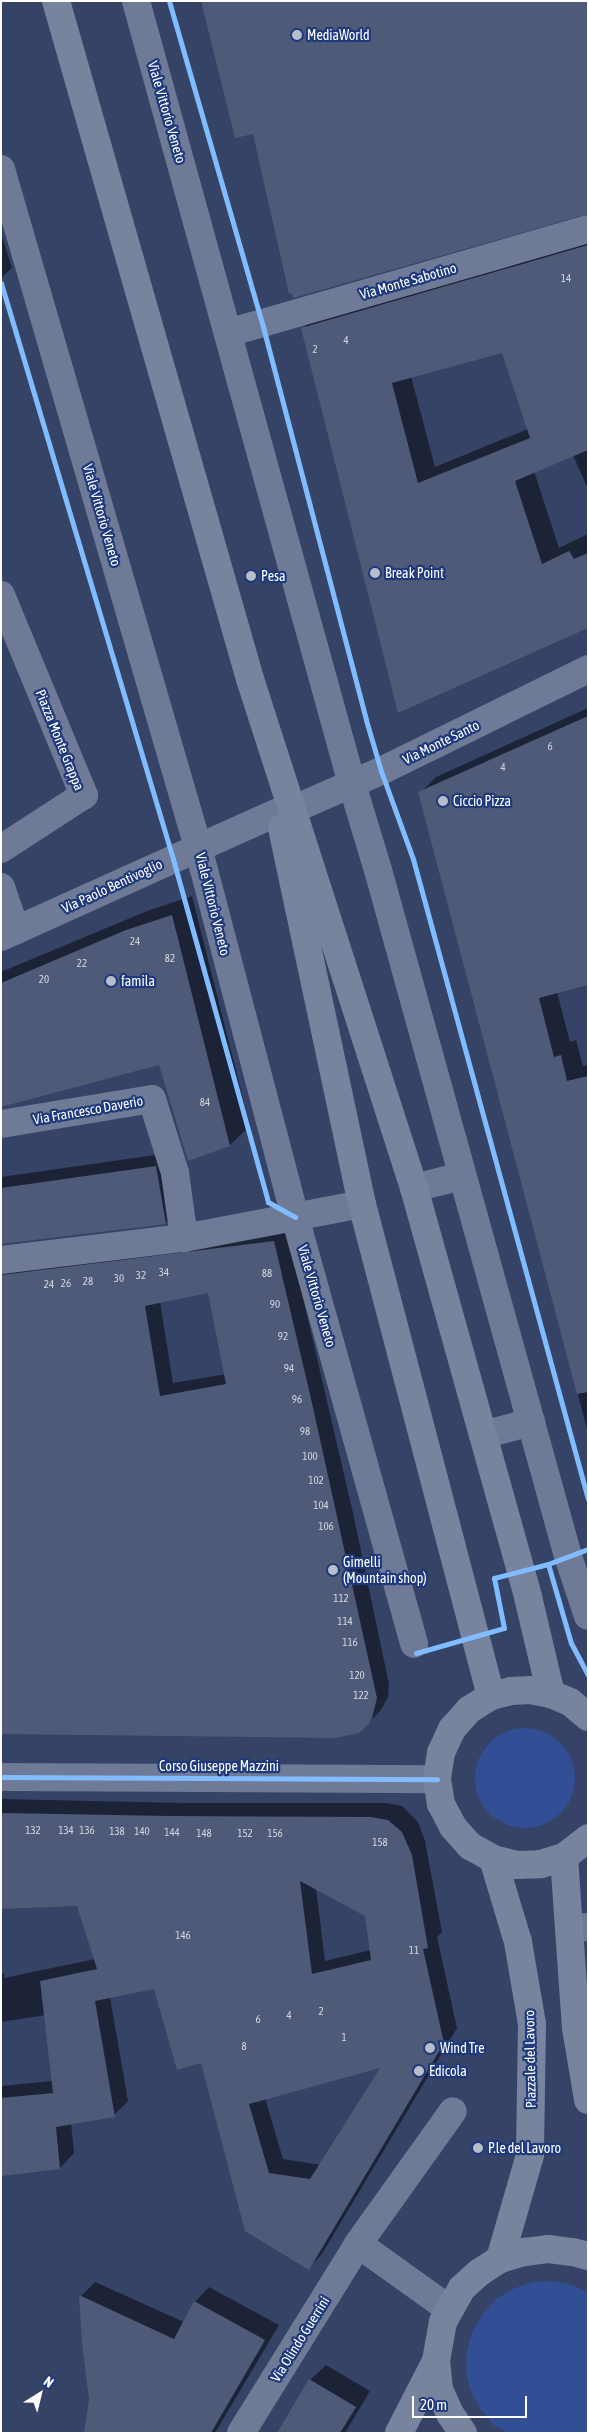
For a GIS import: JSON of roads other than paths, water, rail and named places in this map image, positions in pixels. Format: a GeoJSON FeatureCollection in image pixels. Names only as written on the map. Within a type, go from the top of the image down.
{"type":"FeatureCollection","features":[{"type":"Feature","properties":{"kind":"main road"},"geometry":{"type":"LineString","coordinates":[[56,1],[250,679],[285,811],[362,1204],[491,1696]]}},
{"type":"Feature","properties":{"kind":"main road"},"geometry":{"type":"LineString","coordinates":[[285,811],[414,1188],[528,1597],[551,1694]]}},
{"type":"Feature","properties":{"kind":"main road"},"geometry":{"type":"LineString","coordinates":[[588,1718],[570,1702],[551,1694],[531,1690],[511,1691],[491,1696],[469,1710],[452,1729],[441,1753],[437,1779],[442,1804],[453,1827],[470,1846],[493,1859],[516,1865],[541,1864],[564,1857],[588,1838]]}},
{"type":"Feature","properties":{"kind":"main road"},"geometry":{"type":"LineString","coordinates":[[564,1857],[578,1928],[576,2028],[588,2100]]}},
{"type":"Feature","properties":{"kind":"main road","name":"Piazzale del Lavoro"},"geometry":{"type":"LineString","coordinates":[[493,1859],[518,1942],[532,2024],[530,2155],[500,2259]]}},
{"type":"Feature","properties":{"kind":"main road"},"geometry":{"type":"LineString","coordinates":[[463,2433],[450,2414],[439,2389],[436,2361],[439,2334],[449,2309],[462,2288],[480,2272],[500,2259],[524,2252],[548,2249],[588,2256]]}},
{"type":"Feature","properties":{"kind":"main road"},"geometry":{"type":"LineString","coordinates":[[399,2433],[436,2361]]}},
{"type":"Feature","properties":{"kind":"street","name":"Viale Vittorio Veneto"},"geometry":{"type":"LineString","coordinates":[[136,1],[352,784],[378,870],[531,1422],[588,1616]]}},
{"type":"Feature","properties":{"kind":"street","name":"Viale Vittorio Veneto"},"geometry":{"type":"LineString","coordinates":[[1,168],[198,847],[295,1217],[414,1644]]}},
{"type":"Feature","properties":{"kind":"street","name":"Via Monte Sabotino"},"geometry":{"type":"LineString","coordinates":[[228,333],[588,229]]}},
{"type":"Feature","properties":{"kind":"street","name":"Piazza Monte Grappa"},"geometry":{"type":"LineString","coordinates":[[1,595],[84,795],[1,849]]}},
{"type":"Feature","properties":{"kind":"street","name":"Via Monte Santo"},"geometry":{"type":"LineString","coordinates":[[285,811],[352,784],[588,669]]}},
{"type":"Feature","properties":{"kind":"street","name":"Via Paolo Bentivoglio"},"geometry":{"type":"LineString","coordinates":[[9,934],[198,847],[285,811]]}},
{"type":"Feature","properties":{"kind":"street"},"geometry":{"type":"LineString","coordinates":[[1,887],[9,934]]}},
{"type":"Feature","properties":{"kind":"street","name":"Via Francesco Daverio"},"geometry":{"type":"LineString","coordinates":[[1,1124],[152,1099],[175,1173],[184,1238]]}},
{"type":"Feature","properties":{"kind":"street"},"geometry":{"type":"LineString","coordinates":[[414,1188],[462,1176]]}},
{"type":"Feature","properties":{"kind":"street"},"geometry":{"type":"LineString","coordinates":[[1,1260],[184,1238],[362,1204]]}},
{"type":"Feature","properties":{"kind":"street"},"geometry":{"type":"LineString","coordinates":[[483,1435],[531,1422]]}},
{"type":"Feature","properties":{"kind":"street","name":"Corso Giuseppe Mazzini"},"geometry":{"type":"LineString","coordinates":[[1,1777],[437,1779]]}},
{"type":"Feature","properties":{"kind":"street","name":"Via Olindo Guerrini"},"geometry":{"type":"LineString","coordinates":[[241,2433],[358,2244],[453,2111]]}},
{"type":"Feature","properties":{"kind":"street"},"geometry":{"type":"LineString","coordinates":[[358,2244],[449,2309]]}},
{"type":"Feature","properties":{"kind":"place","name":"MediaWorld"},"geometry":{"type":"Point","coordinates":[297,35]}},
{"type":"Feature","properties":{"kind":"place","name":"Break Point"},"geometry":{"type":"Point","coordinates":[375,573]}},
{"type":"Feature","properties":{"kind":"place","name":"Pesa"},"geometry":{"type":"Point","coordinates":[251,576]}},
{"type":"Feature","properties":{"kind":"place","name":"Ciccio Pizza"},"geometry":{"type":"Point","coordinates":[443,801]}},
{"type":"Feature","properties":{"kind":"place","name":"famila"},"geometry":{"type":"Point","coordinates":[111,981]}},
{"type":"Feature","properties":{"kind":"place","name":"Gimelli (Mountain shop)"},"geometry":{"type":"Point","coordinates":[333,1570]}},
{"type":"Feature","properties":{"kind":"place","name":"Wind Tre"},"geometry":{"type":"Point","coordinates":[430,2048]}},
{"type":"Feature","properties":{"kind":"place","name":"Edicola"},"geometry":{"type":"Point","coordinates":[419,2071]}},
{"type":"Feature","properties":{"kind":"place","name":"P.le del Lavoro"},"geometry":{"type":"Point","coordinates":[478,2148]}}]}
